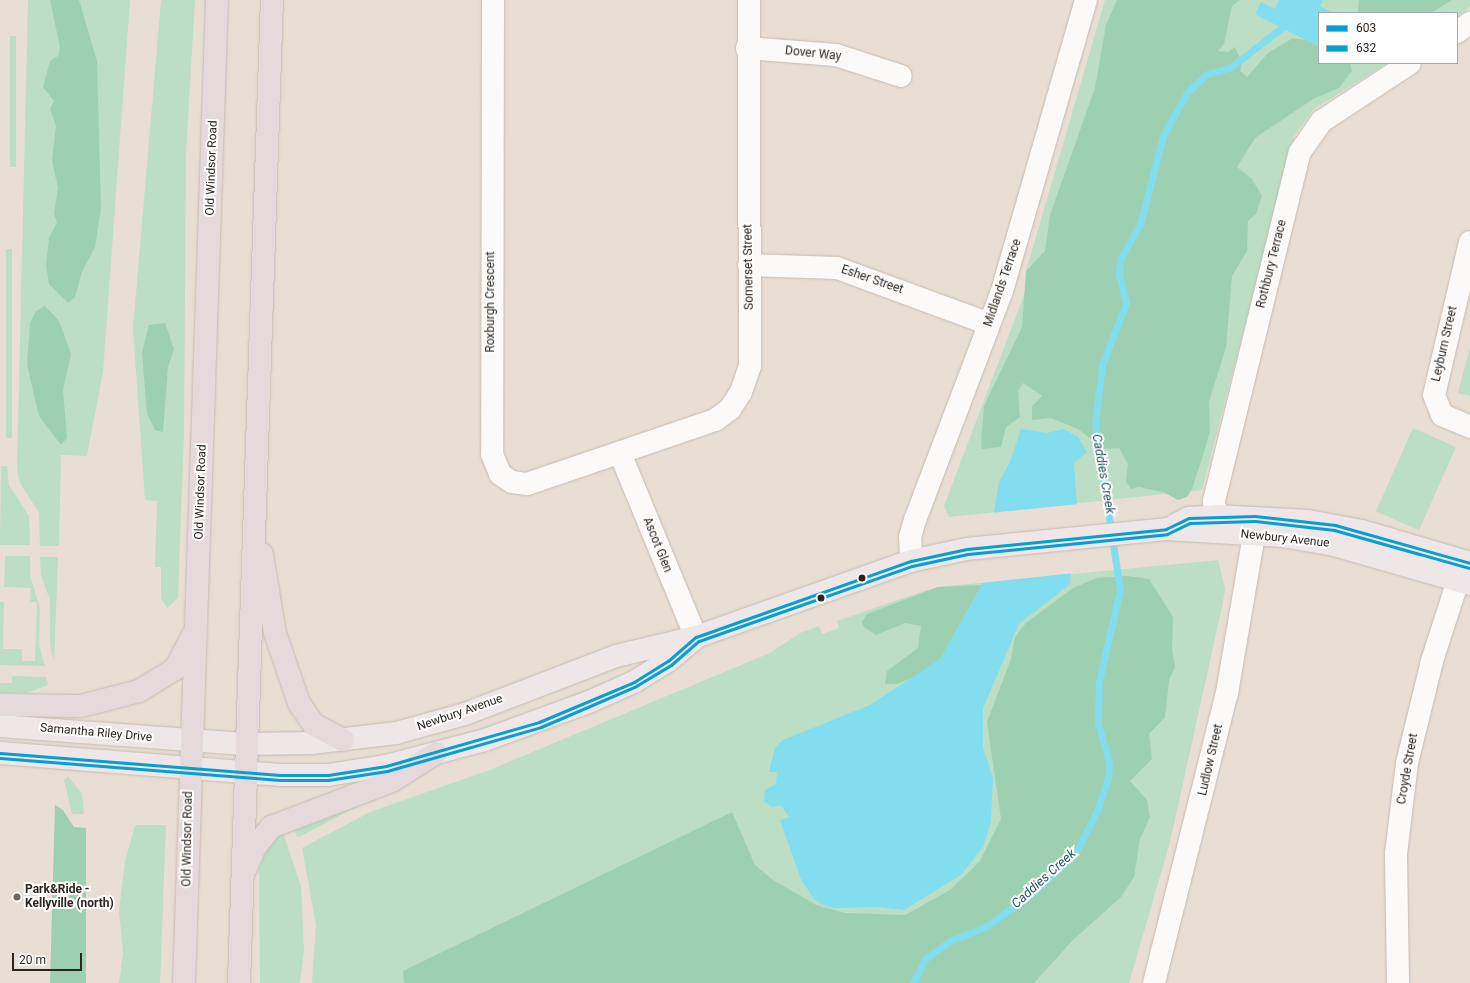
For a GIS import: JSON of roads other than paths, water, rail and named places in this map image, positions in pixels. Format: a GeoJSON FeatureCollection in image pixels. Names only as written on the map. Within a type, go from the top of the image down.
{"type":"FeatureCollection","features":[{"type":"Feature","properties":{"kind":"highway","name":"Old Windsor Road"},"geometry":{"type":"LineString","coordinates":[[184,983],[189,771],[196,622],[217,0]]}},
{"type":"Feature","properties":{"kind":"highway"},"geometry":{"type":"LineString","coordinates":[[239,983],[272,0]]}},
{"type":"Feature","properties":{"kind":"highway"},"geometry":{"type":"LineString","coordinates":[[254,541],[268,574],[275,633],[299,703],[313,724],[343,740]]}},
{"type":"Feature","properties":{"kind":"highway"},"geometry":{"type":"LineString","coordinates":[[0,705],[81,706],[139,691],[175,670],[196,622]]}},
{"type":"Feature","properties":{"kind":"highway"},"geometry":{"type":"LineString","coordinates":[[242,883],[254,847],[271,827],[392,781],[436,753]]}},
{"type":"Feature","properties":{"kind":"main road","name":"Newbury Avenue"},"geometry":{"type":"LineString","coordinates":[[1166,529],[1189,518],[1216,516],[1278,518],[1335,526],[1466,572]]}},
{"type":"Feature","properties":{"kind":"main road","name":"Newbury Avenue"},"geometry":{"type":"LineString","coordinates":[[191,741],[247,744],[343,740],[396,734],[437,723],[609,659],[696,638],[911,561],[950,552],[1166,529],[1254,535],[1334,545],[1466,572]]}},
{"type":"Feature","properties":{"kind":"main road","name":"Newbury Avenue"},"geometry":{"type":"LineString","coordinates":[[189,771],[246,774],[328,775],[386,766],[436,753],[539,722],[634,682],[668,661],[696,638]]}},
{"type":"Feature","properties":{"kind":"main road","name":"Samantha Riley Drive"},"geometry":{"type":"LineString","coordinates":[[0,726],[191,741]]}},
{"type":"Feature","properties":{"kind":"main road"},"geometry":{"type":"LineString","coordinates":[[0,753],[189,771]]}},
{"type":"Feature","properties":{"kind":"street","name":"Roxburgh Crescent"},"geometry":{"type":"LineString","coordinates":[[493,0],[493,462],[506,478],[527,484],[620,453]]}},
{"type":"Feature","properties":{"kind":"street","name":"Somerset Street"},"geometry":{"type":"LineString","coordinates":[[620,453],[716,420],[736,402],[750,366],[747,48],[749,0]]}},
{"type":"Feature","properties":{"kind":"street","name":"Midlands Terrace"},"geometry":{"type":"LineString","coordinates":[[911,561],[910,537],[915,520],[989,324],[1020,232],[1086,0]]}},
{"type":"Feature","properties":{"kind":"street"},"geometry":{"type":"LineString","coordinates":[[1458,31],[1470,23]]}},
{"type":"Feature","properties":{"kind":"street","name":"Dover Way"},"geometry":{"type":"LineString","coordinates":[[747,48],[836,55],[901,76]]}},
{"type":"Feature","properties":{"kind":"street","name":"Rothbury Terrace"},"geometry":{"type":"LineString","coordinates":[[1216,516],[1214,501],[1300,152],[1322,121],[1408,64]]}},
{"type":"Feature","properties":{"kind":"street","name":"Leyburn Street"},"geometry":{"type":"LineString","coordinates":[[1470,242],[1434,395],[1442,415],[1470,427]]}},
{"type":"Feature","properties":{"kind":"street","name":"Esher Street"},"geometry":{"type":"LineString","coordinates":[[749,265],[837,268],[989,324]]}},
{"type":"Feature","properties":{"kind":"street","name":"Ascot Glen"},"geometry":{"type":"LineString","coordinates":[[620,453],[696,638]]}},
{"type":"Feature","properties":{"kind":"street","name":"Ludlow Street"},"geometry":{"type":"LineString","coordinates":[[1154,983],[1227,693],[1254,535]]}},
{"type":"Feature","properties":{"kind":"street","name":"Croyde Street"},"geometry":{"type":"LineString","coordinates":[[1398,983],[1395,893],[1401,806],[1418,710],[1466,572]]}},
{"type":"Feature","properties":{"kind":"water"},"geometry":{"type":"Polygon","coordinates":[[[1279,0],[1323,0],[1320,6],[1331,12],[1318,12],[1318,46],[1255,14],[1261,2],[1275,9],[1279,0]]]}},
{"type":"Feature","properties":{"kind":"water"},"geometry":{"type":"Polygon","coordinates":[[[1021,429],[1047,433],[1064,429],[1078,437],[1087,452],[1074,463],[1077,508],[1070,584],[1019,624],[983,708],[983,748],[993,777],[991,822],[983,847],[961,875],[904,910],[879,907],[833,908],[821,904],[813,898],[801,879],[780,820],[789,817],[781,805],[772,807],[764,801],[765,790],[776,784],[777,772],[769,772],[775,748],[783,740],[870,705],[940,659],[982,585],[999,482],[1010,462],[1021,429]]]}},
{"type":"Feature","properties":{"kind":"waterway","name":"Caddies Creek"},"geometry":{"type":"LineString","coordinates":[[913,983],[925,959],[950,941],[985,927],[1030,895],[1075,854],[1097,811],[1108,778],[1109,762],[1098,724],[1099,681],[1120,590],[1095,424],[1102,365],[1126,303],[1119,274],[1120,259],[1140,225],[1163,136],[1188,91],[1207,74],[1231,67],[1288,23]]}},
{"type":"Feature","properties":{"kind":"place","name":"Park&Ride - Kellyville (north)"},"geometry":{"type":"Point","coordinates":[17,897]}}]}
